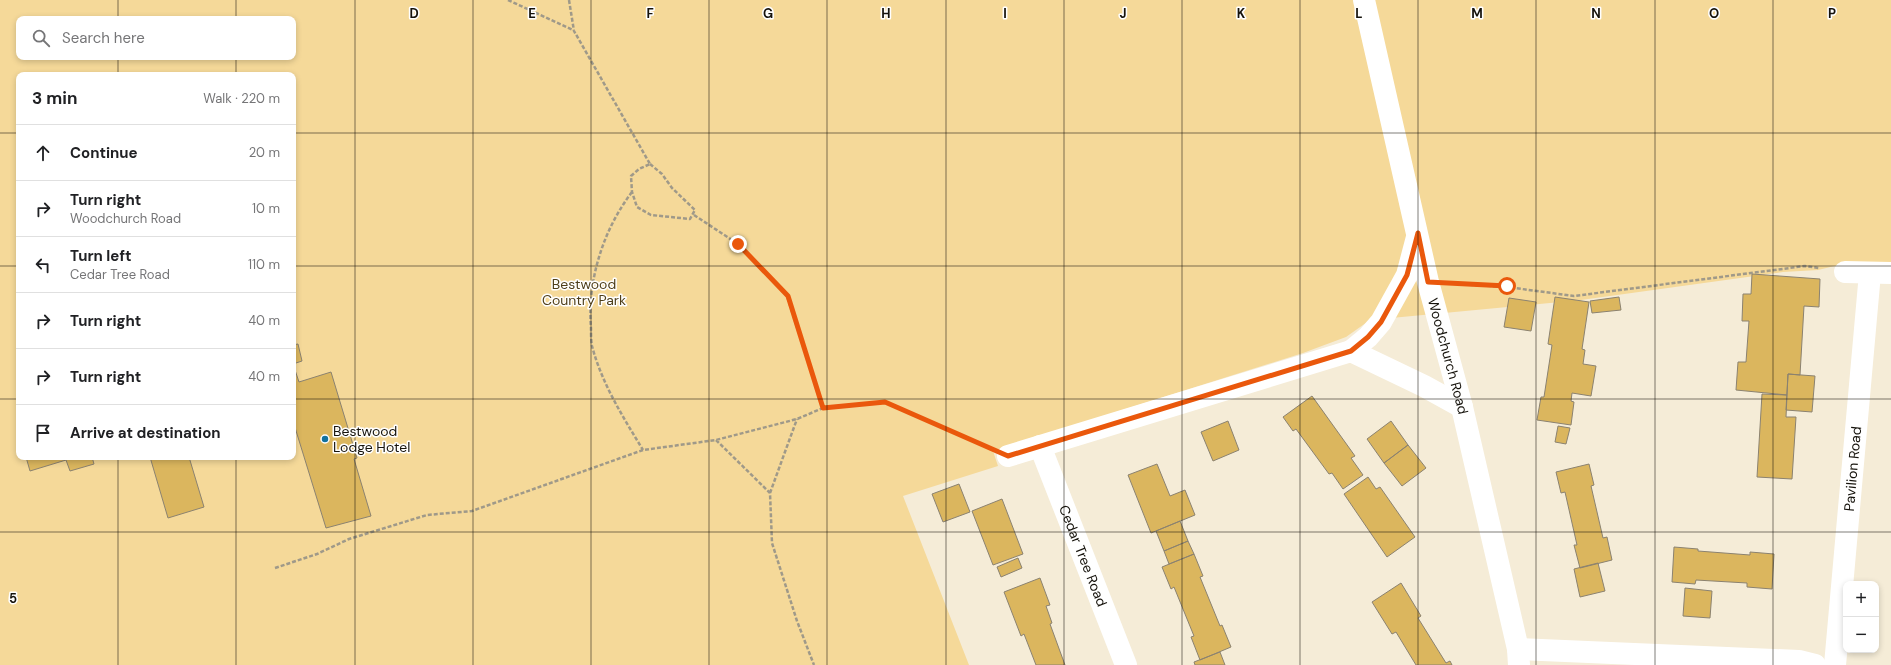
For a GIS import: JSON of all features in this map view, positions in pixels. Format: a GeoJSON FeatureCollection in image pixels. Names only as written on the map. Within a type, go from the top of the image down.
{"type":"FeatureCollection","features":[{"type":"Feature","properties":{"kind":"street","name":"Woodchurch Road"},"geometry":{"type":"LineString","coordinates":[[1364,0],[1428,282],[1462,407],[1518,657]]}},
{"type":"Feature","properties":{"kind":"street"},"geometry":{"type":"LineString","coordinates":[[1008,456],[1351,351],[1368,337],[1381,322],[1407,275],[1418,233]]}},
{"type":"Feature","properties":{"kind":"street"},"geometry":{"type":"LineString","coordinates":[[1845,272],[1891,273]]}},
{"type":"Feature","properties":{"kind":"street","name":"Pavilion Road"},"geometry":{"type":"LineString","coordinates":[[1835,665],[1870,273]]}},
{"type":"Feature","properties":{"kind":"street"},"geometry":{"type":"LineString","coordinates":[[1351,351],[1424,386],[1462,407]]}},
{"type":"Feature","properties":{"kind":"street","name":"Cedar Tree Road"},"geometry":{"type":"LineString","coordinates":[[1040,446],[1126,665]]}},
{"type":"Feature","properties":{"kind":"street"},"geometry":{"type":"LineString","coordinates":[[1518,657],[1799,661],[1815,665]]}},
{"type":"Feature","properties":{"kind":"path"},"geometry":{"type":"LineString","coordinates":[[508,0],[574,31]]}},
{"type":"Feature","properties":{"kind":"path"},"geometry":{"type":"LineString","coordinates":[[569,0],[574,31],[650,164],[662,174],[672,188],[695,210],[694,215],[690,219],[651,215],[637,207],[632,192],[631,176],[639,169],[650,164]]}},
{"type":"Feature","properties":{"kind":"path"},"geometry":{"type":"LineString","coordinates":[[632,192],[620,208],[597,261],[589,308],[592,346],[613,400],[643,450]]}},
{"type":"Feature","properties":{"kind":"path"},"geometry":{"type":"LineString","coordinates":[[694,215],[738,244],[788,296],[823,408]]}},
{"type":"Feature","properties":{"kind":"path"},"geometry":{"type":"LineString","coordinates":[[1428,282],[1507,286],[1574,296],[1805,266],[1845,272]]}},
{"type":"Feature","properties":{"kind":"path"},"geometry":{"type":"LineString","coordinates":[[275,568],[317,554],[349,539],[427,515],[472,511],[643,450],[716,440],[797,419],[823,408],[885,402],[1008,456]]}},
{"type":"Feature","properties":{"kind":"path"},"geometry":{"type":"LineString","coordinates":[[797,419],[770,493],[772,543],[797,621],[814,665]]}},
{"type":"Feature","properties":{"kind":"path"},"geometry":{"type":"LineString","coordinates":[[716,440],[770,493]]}},
{"type":"Feature","properties":{"kind":"green space","name":"Bestwood Country Park"},"geometry":{"type":"Polygon","coordinates":[[[0,0],[1891,0],[1891,264],[1847,263],[1818,270],[1783,272],[1581,300],[1370,320],[1346,337],[1303,353],[993,451],[998,466],[903,496],[969,665],[0,665],[0,0]]]}},
{"type":"Feature","properties":{"kind":"building"},"geometry":{"type":"Polygon","coordinates":[[[1752,274],[1820,279],[1819,307],[1804,306],[1800,375],[1788,374],[1787,395],[1736,390],[1738,362],[1746,362],[1749,321],[1742,321],[1743,294],[1751,294],[1752,274]]]}},
{"type":"Feature","properties":{"kind":"building"},"geometry":{"type":"Polygon","coordinates":[[[1555,297],[1589,302],[1582,349],[1585,350],[1583,364],[1596,366],[1591,396],[1572,393],[1571,401],[1574,402],[1571,425],[1537,420],[1541,397],[1544,397],[1552,345],[1548,344],[1555,297]]]}},
{"type":"Feature","properties":{"kind":"building"},"geometry":{"type":"Polygon","coordinates":[[[1619,297],[1621,310],[1592,313],[1590,301],[1619,297]]]}},
{"type":"Feature","properties":{"kind":"building"},"geometry":{"type":"Polygon","coordinates":[[[1509,298],[1536,302],[1531,331],[1504,327],[1509,298]]]}},
{"type":"Feature","properties":{"kind":"building"},"geometry":{"type":"Polygon","coordinates":[[[296,344],[298,344],[302,361],[296,363],[296,344]]]}},
{"type":"Feature","properties":{"kind":"building","name":"Bestwood Lodge Hotel"},"geometry":{"type":"Polygon","coordinates":[[[331,372],[357,458],[354,459],[371,516],[326,528],[296,431],[296,373],[299,382],[331,372]]]}},
{"type":"Feature","properties":{"kind":"building"},"geometry":{"type":"Polygon","coordinates":[[[1788,374],[1815,376],[1812,412],[1786,410],[1788,374]]]}},
{"type":"Feature","properties":{"kind":"building"},"geometry":{"type":"Polygon","coordinates":[[[1762,394],[1787,395],[1786,417],[1796,417],[1792,479],[1757,477],[1762,394]]]}},
{"type":"Feature","properties":{"kind":"building"},"geometry":{"type":"Polygon","coordinates":[[[1312,396],[1355,456],[1351,458],[1363,475],[1343,489],[1332,473],[1329,474],[1296,429],[1293,431],[1283,417],[1312,396]]]}},
{"type":"Feature","properties":{"kind":"building"},"geometry":{"type":"Polygon","coordinates":[[[1228,421],[1239,450],[1213,461],[1201,432],[1228,421]]]}},
{"type":"Feature","properties":{"kind":"building"},"geometry":{"type":"Polygon","coordinates":[[[1391,421],[1408,445],[1384,463],[1367,439],[1391,421]]]}},
{"type":"Feature","properties":{"kind":"building"},"geometry":{"type":"Polygon","coordinates":[[[1558,426],[1570,428],[1566,444],[1555,442],[1558,426]]]}},
{"type":"Feature","properties":{"kind":"building"},"geometry":{"type":"Polygon","coordinates":[[[1408,445],[1426,468],[1402,486],[1384,463],[1408,445]]]}},
{"type":"Feature","properties":{"kind":"building"},"geometry":{"type":"Polygon","coordinates":[[[27,460],[66,460],[30,471],[27,460]]]}},
{"type":"Feature","properties":{"kind":"building"},"geometry":{"type":"Polygon","coordinates":[[[66,460],[93,460],[94,464],[70,471],[66,460]]]}},
{"type":"Feature","properties":{"kind":"building"},"geometry":{"type":"Polygon","coordinates":[[[151,460],[190,460],[204,507],[168,518],[151,460]]]}},
{"type":"Feature","properties":{"kind":"building"},"geometry":{"type":"Polygon","coordinates":[[[1157,464],[1170,496],[1185,490],[1195,515],[1151,533],[1128,475],[1157,464]]]}},
{"type":"Feature","properties":{"kind":"building"},"geometry":{"type":"Polygon","coordinates":[[[1589,464],[1594,485],[1591,486],[1603,538],[1607,537],[1612,560],[1580,568],[1574,545],[1577,545],[1565,492],[1561,493],[1556,472],[1589,464]]]}},
{"type":"Feature","properties":{"kind":"building"},"geometry":{"type":"Polygon","coordinates":[[[1368,477],[1376,489],[1380,487],[1415,537],[1387,557],[1344,494],[1368,477]]]}},
{"type":"Feature","properties":{"kind":"building"},"geometry":{"type":"Polygon","coordinates":[[[959,484],[970,512],[943,522],[932,494],[959,484]]]}},
{"type":"Feature","properties":{"kind":"building"},"geometry":{"type":"Polygon","coordinates":[[[1002,499],[1023,554],[993,565],[972,511],[1002,499]]]}},
{"type":"Feature","properties":{"kind":"building"},"geometry":{"type":"Polygon","coordinates":[[[1180,521],[1188,541],[1164,551],[1156,531],[1180,521]]]}},
{"type":"Feature","properties":{"kind":"building"},"geometry":{"type":"Polygon","coordinates":[[[1188,541],[1194,554],[1169,564],[1164,551],[1188,541]]]}},
{"type":"Feature","properties":{"kind":"building"},"geometry":{"type":"Polygon","coordinates":[[[1674,547],[1698,549],[1698,551],[1750,555],[1750,552],[1774,554],[1772,589],[1747,587],[1747,583],[1696,580],[1695,584],[1672,582],[1674,547]]]}},
{"type":"Feature","properties":{"kind":"building"},"geometry":{"type":"Polygon","coordinates":[[[1194,554],[1203,576],[1200,577],[1220,626],[1222,625],[1231,647],[1200,660],[1191,637],[1194,636],[1174,587],[1171,589],[1162,567],[1194,554]]]}},
{"type":"Feature","properties":{"kind":"building"},"geometry":{"type":"Polygon","coordinates":[[[1018,558],[1022,568],[1001,577],[997,567],[1018,558]]]}},
{"type":"Feature","properties":{"kind":"building"},"geometry":{"type":"Polygon","coordinates":[[[1598,563],[1605,591],[1580,597],[1574,569],[1598,563]]]}},
{"type":"Feature","properties":{"kind":"building"},"geometry":{"type":"Polygon","coordinates":[[[1040,578],[1050,605],[1046,606],[1052,623],[1050,624],[1065,665],[1036,665],[1024,634],[1021,636],[1004,592],[1040,578]]]}},
{"type":"Feature","properties":{"kind":"building"},"geometry":{"type":"Polygon","coordinates":[[[1401,583],[1421,616],[1418,618],[1446,663],[1450,661],[1452,665],[1416,665],[1396,632],[1392,634],[1372,602],[1401,583]]]}},
{"type":"Feature","properties":{"kind":"building"},"geometry":{"type":"Polygon","coordinates":[[[1685,588],[1712,591],[1710,618],[1683,616],[1685,588]]]}},
{"type":"Feature","properties":{"kind":"building"},"geometry":{"type":"Polygon","coordinates":[[[1220,652],[1225,665],[1195,665],[1194,662],[1220,652]]]}},
{"type":"Feature","properties":{"kind":"place","name":"Bestwood Lodge Hotel"},"geometry":{"type":"Point","coordinates":[325,439]}},
{"type":"Feature","properties":{"kind":"route"},"geometry":{"type":"LineString","coordinates":[[738,244],[788,296],[823,408],[885,402],[1008,456],[1351,351],[1368,337],[1381,322],[1407,275],[1418,233],[1428,282],[1507,286]]}}]}
